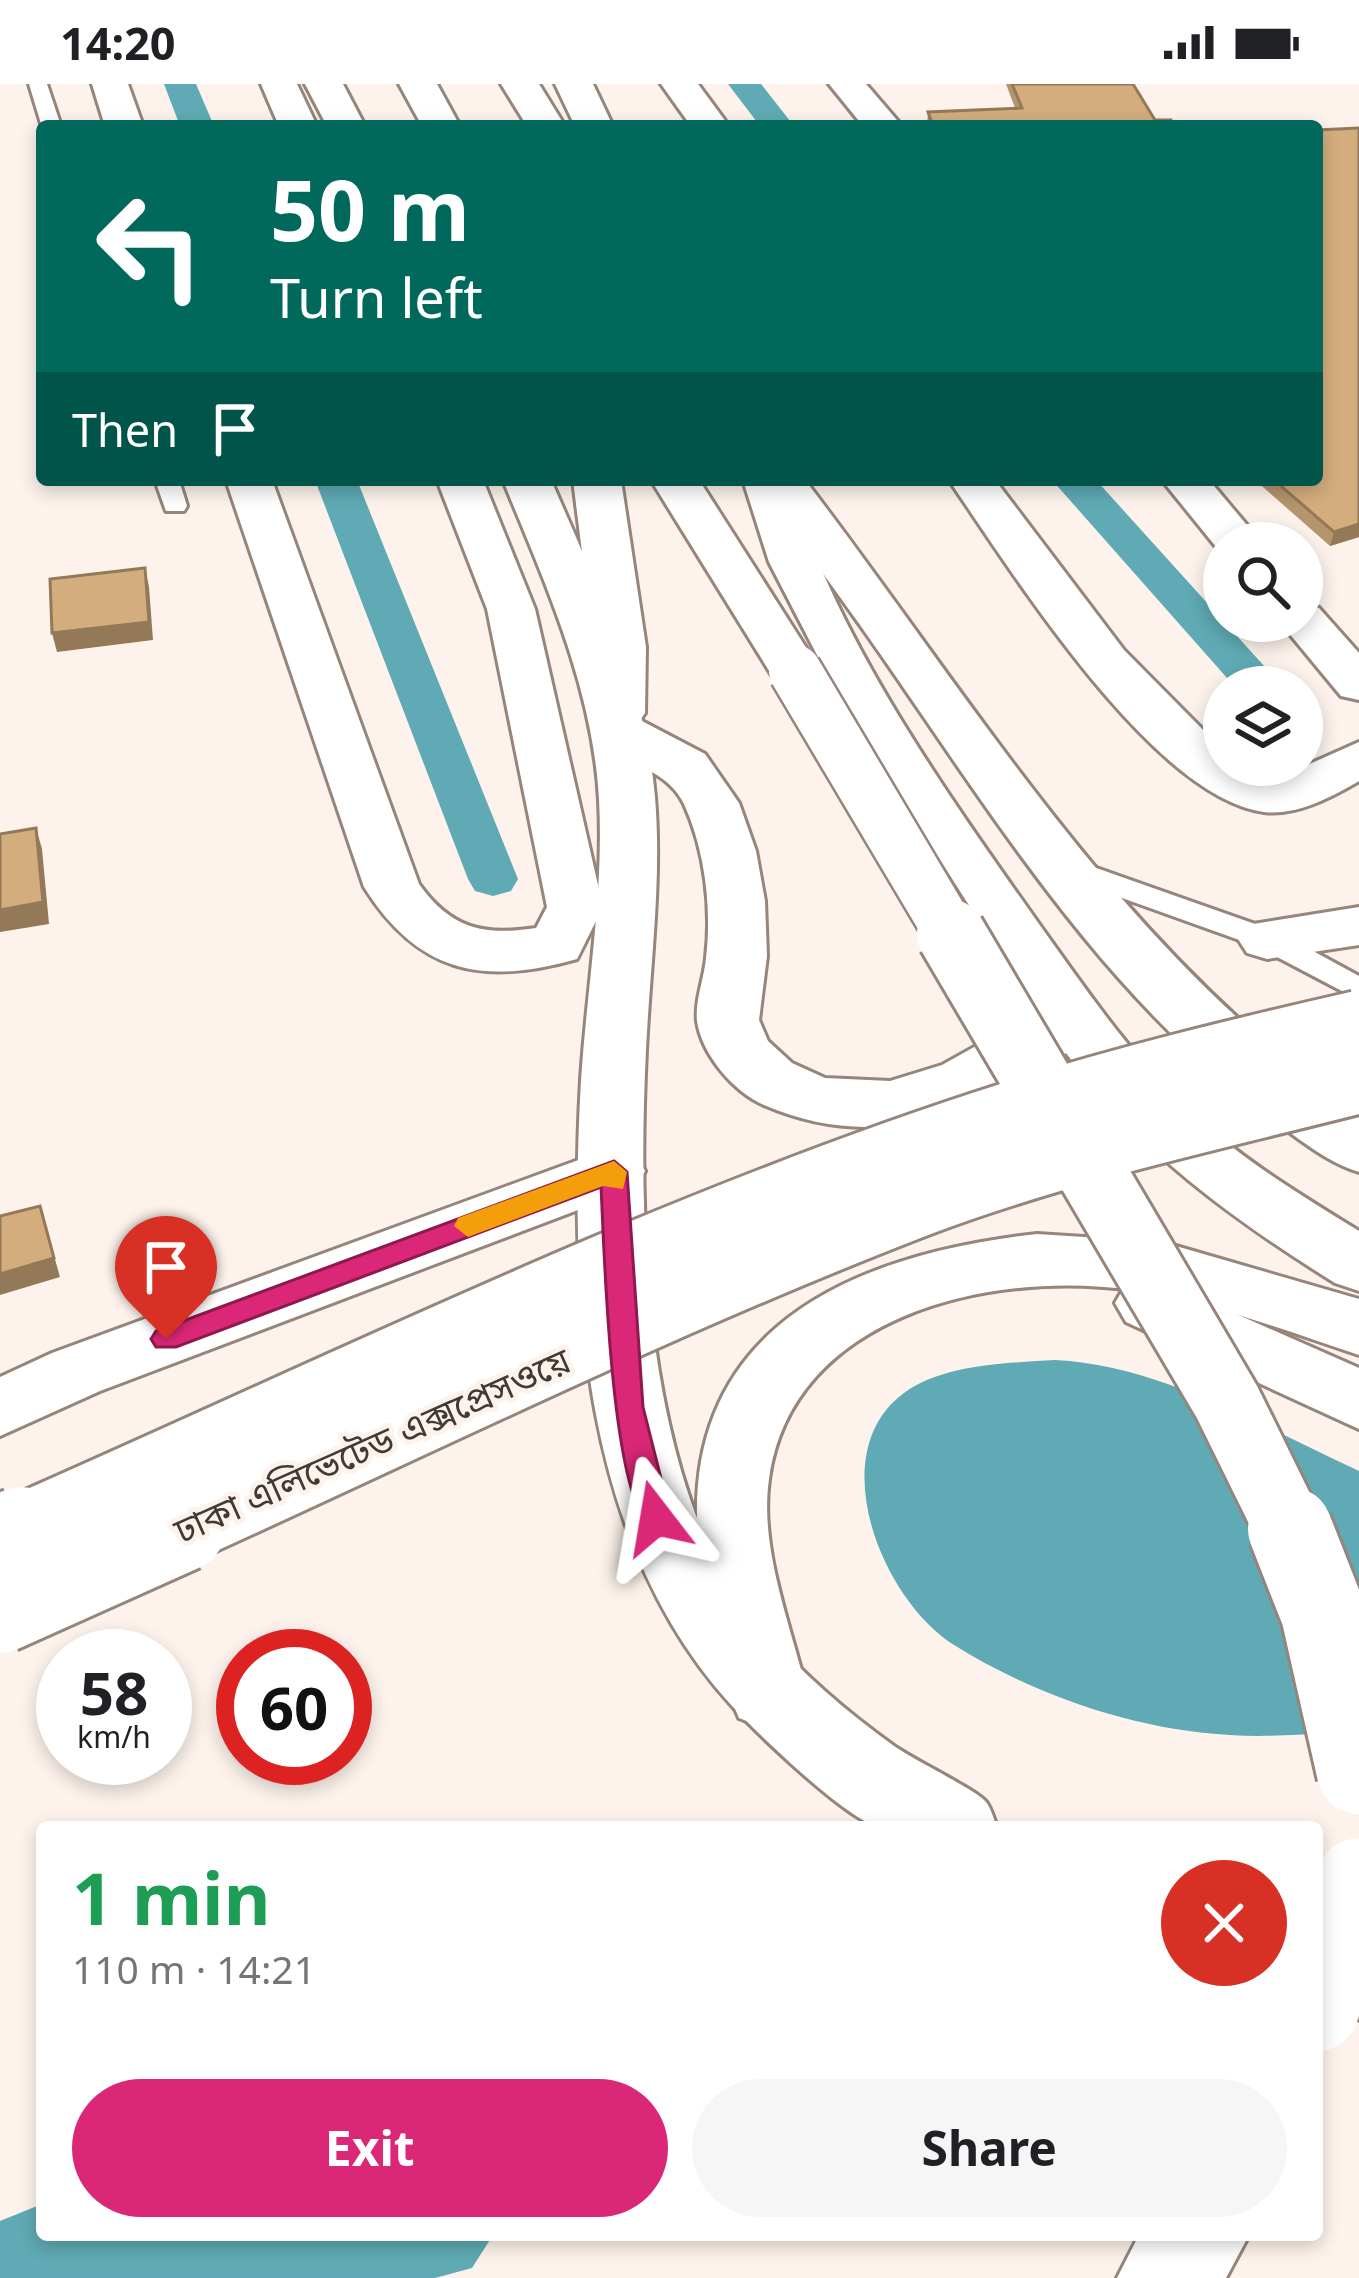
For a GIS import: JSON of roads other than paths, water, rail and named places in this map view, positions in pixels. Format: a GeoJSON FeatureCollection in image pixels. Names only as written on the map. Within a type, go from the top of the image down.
{"type":"FeatureCollection","features":[{"type":"Feature","properties":{"kind":"main road"},"geometry":{"type":"LineString","coordinates":[[324,84],[343,120]]}},
{"type":"Feature","properties":{"kind":"main road"},"geometry":{"type":"LineString","coordinates":[[402,84],[430,107]]}},
{"type":"Feature","properties":{"kind":"main road"},"geometry":{"type":"LineString","coordinates":[[520,84],[542,120]]}},
{"type":"Feature","properties":{"kind":"main road"},"geometry":{"type":"LineString","coordinates":[[574,84],[591,120]]}},
{"type":"Feature","properties":{"kind":"main road"},"geometry":{"type":"LineString","coordinates":[[528,486],[618,722],[684,765],[724,826],[738,945],[728,1023],[756,1071],[799,1096],[856,1105],[917,1101],[985,1077],[1073,1018]]}},
{"type":"Feature","properties":{"kind":"main road"},"geometry":{"type":"LineString","coordinates":[[598,486],[620,647],[618,722],[627,823],[613,1083],[614,1172],[628,1407],[656,1518],[687,1584],[767,1693],[872,1777],[946,1821]]}},
{"type":"Feature","properties":{"kind":"main road"},"geometry":{"type":"LineString","coordinates":[[679,486],[795,671],[1203,1358],[1279,1497],[1320,1591],[1350,1696],[1359,1772]]}},
{"type":"Feature","properties":{"kind":"main road"},"geometry":{"type":"LineString","coordinates":[[768,486],[773,512],[799,574],[870,710],[967,866],[1073,1018],[1130,1090],[1211,1168],[1359,1264]]}},
{"type":"Feature","properties":{"kind":"main road"},"geometry":{"type":"LineString","coordinates":[[784,486],[1056,863],[1129,954],[1193,1019],[1259,1076],[1359,1148]]}},
{"type":"Feature","properties":{"kind":"main road","name":"ঢাকা এলিভেটেড এক্সপ্রেসওয়ে"},"geometry":{"type":"LineString","coordinates":[[0,1538],[734,1215],[865,1164],[1154,1073],[1359,1025]]}},
{"type":"Feature","properties":{"kind":"main road","name":"ঢাকা এলিভেটেড এক্সপ্রেসওয়ে"},"geometry":{"type":"LineString","coordinates":[[0,1611],[764,1267],[926,1200],[1132,1137],[1359,1079]]}},
{"type":"Feature","properties":{"kind":"main road"},"geometry":{"type":"LineString","coordinates":[[767,1693],[734,1540],[731,1483],[754,1402],[779,1364],[827,1323],[872,1295],[922,1278],[1004,1263],[1096,1260],[1154,1269],[1290,1303],[1359,1327]]}},
{"type":"Feature","properties":{"kind":"main road"},"geometry":{"type":"LineString","coordinates":[[1004,1263],[1118,1288],[1359,1400]]}},
{"type":"Feature","properties":{"kind":"main road"},"geometry":{"type":"LineString","coordinates":[[1323,1991],[1359,1880]]}},
{"type":"Feature","properties":{"kind":"main road"},"geometry":{"type":"LineString","coordinates":[[1323,1923],[1359,1925]]}},
{"type":"Feature","properties":{"kind":"main road"},"geometry":{"type":"LineString","coordinates":[[1164,2278],[1197,2241]]}},
{"type":"Feature","properties":{"kind":"street"},"geometry":{"type":"LineString","coordinates":[[110,84],[122,120]]}},
{"type":"Feature","properties":{"kind":"street"},"geometry":{"type":"LineString","coordinates":[[279,84],[295,120]]}},
{"type":"Feature","properties":{"kind":"street"},"geometry":{"type":"LineString","coordinates":[[679,84],[706,120]]}},
{"type":"Feature","properties":{"kind":"street"},"geometry":{"type":"LineString","coordinates":[[847,84],[878,120]]}},
{"type":"Feature","properties":{"kind":"street"},"geometry":{"type":"LineString","coordinates":[[251,486],[392,887],[413,923],[456,949],[496,955],[557,945],[575,907],[511,609],[462,486]]}},
{"type":"Feature","properties":{"kind":"street"},"geometry":{"type":"LineString","coordinates":[[976,486],[1106,662],[1193,754],[1234,787],[1266,796],[1304,789],[1359,759]]}},
{"type":"Feature","properties":{"kind":"street"},"geometry":{"type":"LineString","coordinates":[[1190,486],[1220,522]]}},
{"type":"Feature","properties":{"kind":"street"},"geometry":{"type":"LineString","coordinates":[[1322,642],[1359,685]]}},
{"type":"Feature","properties":{"kind":"street"},"geometry":{"type":"LineString","coordinates":[[1268,940],[1359,926]]}},
{"type":"Feature","properties":{"kind":"street"},"geometry":{"type":"LineString","coordinates":[[0,1408],[76,1372],[614,1172]]}},
{"type":"Feature","properties":{"kind":"lane"},"geometry":{"type":"LineString","coordinates":[[38,84],[49,120]]}},
{"type":"Feature","properties":{"kind":"lane"},"geometry":{"type":"LineString","coordinates":[[168,486],[175,506]]}},
{"type":"Feature","properties":{"kind":"lane"},"geometry":{"type":"LineString","coordinates":[[1056,863],[1268,940],[1359,989]]}},
{"type":"Feature","properties":{"kind":"water"},"geometry":{"type":"Polygon","coordinates":[[[1055,1360],[1095,1365],[1173,1386],[1359,1471],[1359,1732],[1230,1735],[1122,1718],[1051,1694],[985,1663],[928,1624],[904,1595],[871,1525],[865,1487],[867,1451],[880,1419],[904,1393],[937,1376],[976,1367],[1055,1360]]]}},
{"type":"Feature","properties":{"kind":"water"},"geometry":{"type":"Polygon","coordinates":[[[36,2206],[36,2241],[489,2241],[472,2268],[435,2278],[0,2278],[0,2221],[36,2206]]]}},
{"type":"Feature","properties":{"kind":"waterway"},"geometry":{"type":"LineString","coordinates":[[180,84],[195,120]]}},
{"type":"Feature","properties":{"kind":"waterway"},"geometry":{"type":"LineString","coordinates":[[744,84],[772,120]]}},
{"type":"Feature","properties":{"kind":"waterway"},"geometry":{"type":"LineString","coordinates":[[338,486],[493,879]]}},
{"type":"Feature","properties":{"kind":"waterway"},"geometry":{"type":"LineString","coordinates":[[1078,486],[1241,666]]}}]}
